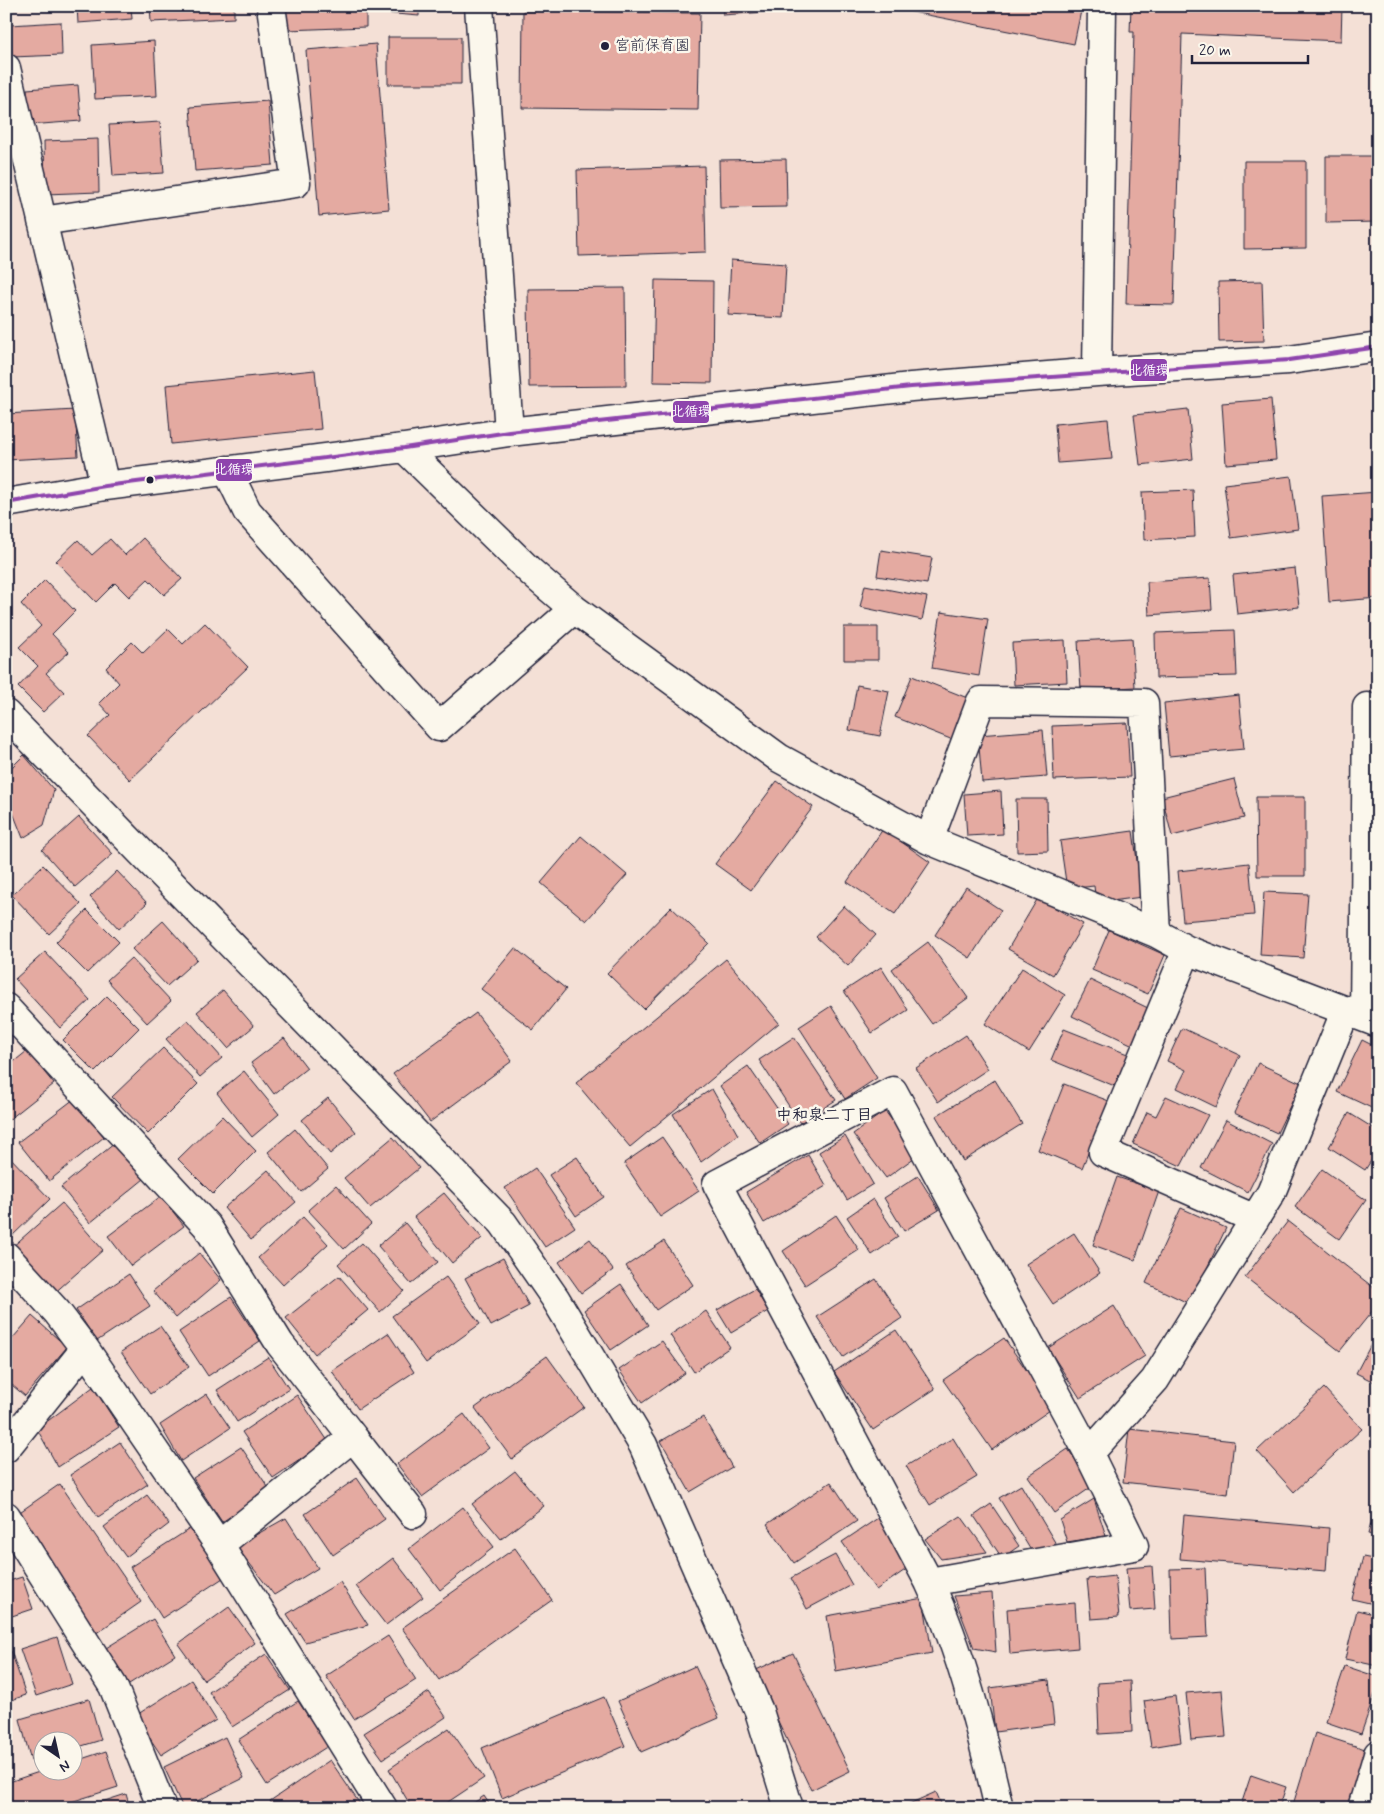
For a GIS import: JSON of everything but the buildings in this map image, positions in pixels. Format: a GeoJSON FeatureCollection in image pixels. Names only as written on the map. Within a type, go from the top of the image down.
{"type":"FeatureCollection","features":[{"type":"Feature","properties":{"kind":"street"},"geometry":{"type":"LineString","coordinates":[[42,221],[296,183],[271,6]]}},
{"type":"Feature","properties":{"kind":"street"},"geometry":{"type":"LineString","coordinates":[[478,6],[509,432]]}},
{"type":"Feature","properties":{"kind":"street"},"geometry":{"type":"LineString","coordinates":[[1097,372],[1102,6]]}},
{"type":"Feature","properties":{"kind":"street"},"geometry":{"type":"LineString","coordinates":[[6,68],[105,486]]}},
{"type":"Feature","properties":{"kind":"street"},"geometry":{"type":"LineString","coordinates":[[6,503],[105,486],[404,448],[509,432],[911,386],[1289,360],[1378,347]]}},
{"type":"Feature","properties":{"kind":"street"},"geometry":{"type":"LineString","coordinates":[[404,448],[532,574],[574,609],[779,758],[929,840],[1156,934],[1187,950],[1362,1017]]}},
{"type":"Feature","properties":{"kind":"street"},"geometry":{"type":"LineString","coordinates":[[227,470],[247,511],[439,728],[574,609]]}},
{"type":"Feature","properties":{"kind":"street"},"geometry":{"type":"LineString","coordinates":[[929,840],[981,701],[1144,703],[1156,934]]}},
{"type":"Feature","properties":{"kind":"street"},"geometry":{"type":"LineString","coordinates":[[1089,1454],[1155,1380],[1271,1193],[1362,1017],[1366,707]]}},
{"type":"Feature","properties":{"kind":"street"},"geometry":{"type":"LineString","coordinates":[[6,714],[503,1223],[555,1298],[643,1445],[758,1711],[789,1808]]}},
{"type":"Feature","properties":{"kind":"street"},"geometry":{"type":"LineString","coordinates":[[1187,950],[1103,1152],[1255,1219]]}},
{"type":"Feature","properties":{"kind":"street"},"geometry":{"type":"LineString","coordinates":[[6,1008],[207,1226],[280,1344],[413,1514]]}},
{"type":"Feature","properties":{"kind":"street"},"geometry":{"type":"LineString","coordinates":[[929,1582],[1134,1546],[1089,1454],[893,1091],[718,1184],[929,1582],[945,1618],[980,1731],[999,1808]]}},
{"type":"Feature","properties":{"kind":"street"},"geometry":{"type":"LineString","coordinates":[[6,1256],[57,1312],[85,1349],[219,1545],[383,1808]]}},
{"type":"Feature","properties":{"kind":"street"},"geometry":{"type":"LineString","coordinates":[[6,1448],[85,1349]]}},
{"type":"Feature","properties":{"kind":"street"},"geometry":{"type":"LineString","coordinates":[[219,1545],[353,1437]]}},
{"type":"Feature","properties":{"kind":"street"},"geometry":{"type":"LineString","coordinates":[[6,1516],[113,1686],[162,1808]]}},
{"type":"Feature","properties":{"kind":"street"},"geometry":{"type":"LineString","coordinates":[[1362,1808],[1378,1754]]}},
{"type":"Feature","properties":{"kind":"transit line","name":"北循環"},"geometry":{"type":"LineString","coordinates":[[6,503],[105,486],[404,448],[509,432],[911,387],[1289,360],[1378,347]]}},
{"type":"Feature","properties":{"kind":"place","name":"宮前保育園"},"geometry":{"type":"Point","coordinates":[605,46]}},
{"type":"Feature","properties":{"kind":"district","name":"中和泉二丁目"},"geometry":{"type":"Point","coordinates":[824,1115]}}]}
